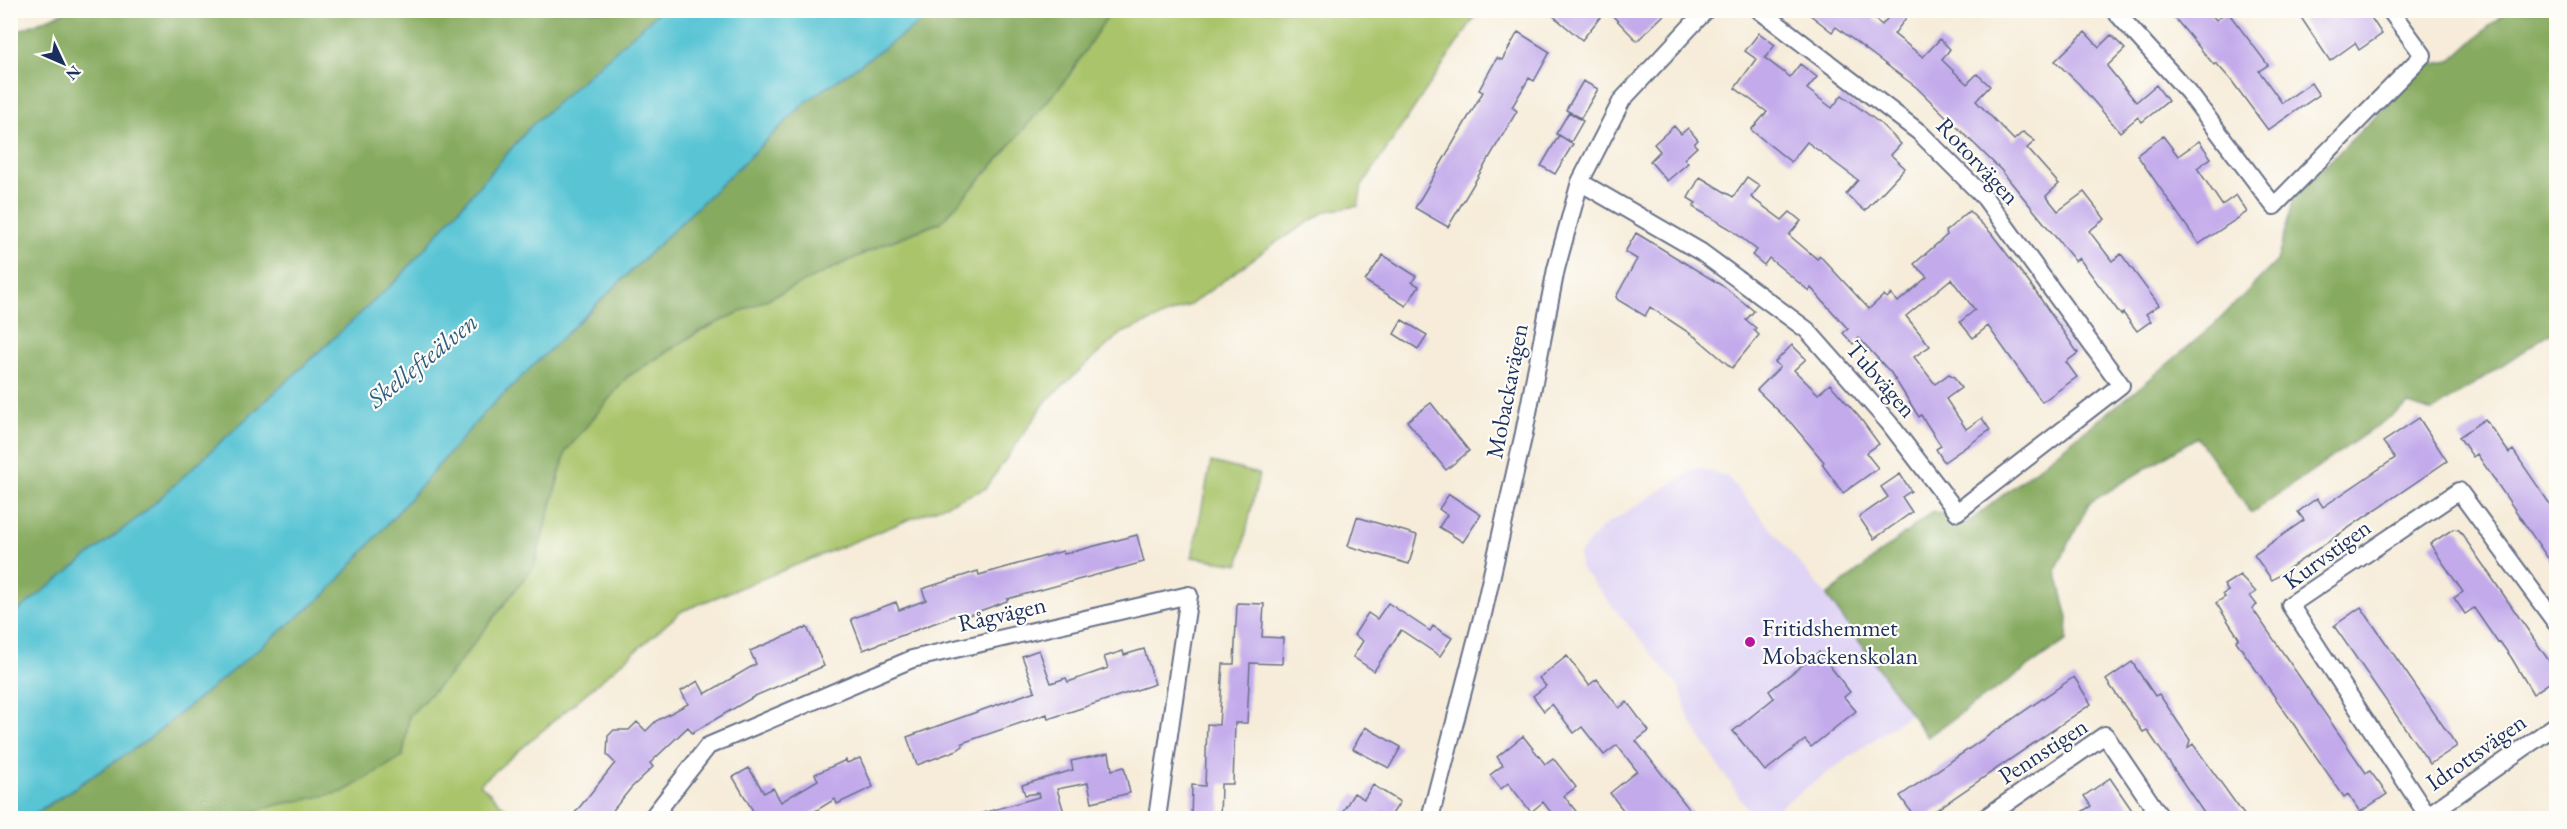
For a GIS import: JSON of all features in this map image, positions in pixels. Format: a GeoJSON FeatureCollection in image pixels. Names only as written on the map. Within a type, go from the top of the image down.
{"type":"FeatureCollection","features":[{"type":"Feature","properties":{"kind":"street","name":"Mobackavägen"},"geometry":{"type":"LineString","coordinates":[[1430,819],[1484,614],[1524,433],[1556,268],[1580,182],[1622,100],[1706,10]]}},
{"type":"Feature","properties":{"kind":"street","name":"Rotorvägen"},"geometry":{"type":"LineString","coordinates":[[1759,10],[1919,132],[1985,198],[2121,385]]}},
{"type":"Feature","properties":{"kind":"street"},"geometry":{"type":"LineString","coordinates":[[2114,10],[2189,93],[2274,206],[2423,55],[2390,10]]}},
{"type":"Feature","properties":{"kind":"street","name":"Tubvägen"},"geometry":{"type":"LineString","coordinates":[[1580,182],[1701,252],[1807,330],[1888,423],[1957,512],[2121,385]]}},
{"type":"Feature","properties":{"kind":"street","name":"Kurvstigen"},"geometry":{"type":"LineString","coordinates":[[2426,817],[2290,605],[2458,491],[2556,623]]}},
{"type":"Feature","properties":{"kind":"street","name":"Rågvägen"},"geometry":{"type":"LineString","coordinates":[[651,819],[708,746],[912,659],[1189,595],[1156,819]]}},
{"type":"Feature","properties":{"kind":"street","name":"Idrottsvägen"},"geometry":{"type":"LineString","coordinates":[[2426,817],[2556,724]]}},
{"type":"Feature","properties":{"kind":"street","name":"Pennstigen"},"geometry":{"type":"LineString","coordinates":[[1985,819],[2105,735],[2161,819]]}},
{"type":"Feature","properties":{"kind":"shaded area","name":"Fritidshemmet Mobackenskolan"},"geometry":{"type":"Polygon","coordinates":[[[1698,467],[1728,477],[1827,596],[1910,714],[1764,818],[1753,818],[1690,721],[1679,687],[1580,567],[1579,554],[1602,527],[1698,467]]]}},
{"type":"Feature","properties":{"kind":"green space"},"geometry":{"type":"Polygon","coordinates":[[[69,10],[661,11],[531,126],[399,278],[145,512],[11,616],[10,34],[69,10]]]}},
{"type":"Feature","properties":{"kind":"green space"},"geometry":{"type":"Polygon","coordinates":[[[1474,10],[1478,12],[1362,186],[1358,206],[1326,211],[1275,243],[1190,305],[1120,334],[1047,400],[985,489],[682,611],[480,784],[506,809],[498,818],[230,818],[277,805],[403,756],[409,716],[451,673],[534,566],[566,451],[627,377],[700,331],[884,244],[941,222],[1111,11],[1474,10]]]}},
{"type":"Feature","properties":{"kind":"green space"},"geometry":{"type":"Polygon","coordinates":[[[937,11],[1111,11],[1068,77],[996,162],[941,222],[884,244],[700,331],[627,377],[566,451],[534,566],[451,673],[409,716],[403,756],[343,792],[277,805],[230,818],[29,818],[146,741],[327,593],[486,411],[807,101],[937,11]]]}},
{"type":"Feature","properties":{"kind":"green space"},"geometry":{"type":"Polygon","coordinates":[[[2506,11],[2556,11],[2556,329],[2432,412],[2409,404],[2251,513],[2197,437],[2089,503],[2056,570],[2068,618],[2067,640],[1927,737],[1827,596],[1933,511],[1966,524],[2139,388],[2215,324],[2277,261],[2294,197],[2427,65],[2451,61],[2506,11]]]}},
{"type":"Feature","properties":{"kind":"green space"},"geometry":{"type":"Polygon","coordinates":[[[1211,462],[1259,474],[1239,564],[1192,557],[1211,462]]]}},
{"type":"Feature","properties":{"kind":"water","name":"Skellefteälven"},"geometry":{"type":"Polygon","coordinates":[[[661,10],[937,11],[807,101],[486,411],[327,593],[146,741],[28,818],[11,818],[11,616],[145,512],[399,278],[531,126],[661,10]]]}},
{"type":"Feature","properties":{"kind":"building"},"geometry":{"type":"Polygon","coordinates":[[[1546,10],[1606,10],[1582,40],[1546,10]]]}},
{"type":"Feature","properties":{"kind":"building"},"geometry":{"type":"Polygon","coordinates":[[[1607,10],[1669,10],[1637,41],[1607,10]]]}},
{"type":"Feature","properties":{"kind":"building"},"geometry":{"type":"Polygon","coordinates":[[[1804,10],[1863,10],[1882,25],[1894,10],[1897,10],[1906,18],[1894,34],[1923,57],[1940,39],[1950,49],[1942,60],[1967,84],[1977,74],[1990,86],[1976,101],[2014,140],[2023,132],[2035,141],[2027,148],[2059,184],[2046,196],[2058,211],[2084,192],[2105,219],[2089,231],[2112,261],[2121,254],[2159,305],[2146,314],[2151,321],[2137,331],[2123,313],[2121,315],[2079,258],[2075,261],[2001,170],[1916,87],[1836,27],[1832,32],[1804,10]]]}},
{"type":"Feature","properties":{"kind":"building"},"geometry":{"type":"Polygon","coordinates":[[[2168,10],[2208,10],[2216,20],[2227,11],[2268,65],[2259,71],[2282,103],[2311,83],[2319,95],[2268,130],[2231,80],[2216,63],[2214,65],[2168,10]]]}},
{"type":"Feature","properties":{"kind":"building"},"geometry":{"type":"Polygon","coordinates":[[[2296,10],[2366,10],[2382,34],[2359,50],[2355,43],[2330,61],[2296,10]]]}},
{"type":"Feature","properties":{"kind":"building"},"geometry":{"type":"Polygon","coordinates":[[[1518,32],[1550,52],[1534,81],[1529,78],[1512,107],[1517,111],[1448,227],[1415,208],[1483,92],[1479,90],[1497,58],[1502,60],[1518,32]]]}},
{"type":"Feature","properties":{"kind":"building"},"geometry":{"type":"Polygon","coordinates":[[[2085,32],[2099,47],[2111,35],[2125,49],[2107,66],[2136,102],[2156,85],[2168,101],[2142,122],[2138,117],[2120,132],[2079,84],[2055,61],[2085,32]]]}},
{"type":"Feature","properties":{"kind":"building"},"geometry":{"type":"Polygon","coordinates":[[[1759,33],[1775,45],[1765,58],[1790,77],[1800,64],[1817,77],[1807,89],[1832,108],[1842,95],[1881,124],[1901,144],[1891,155],[1905,168],[1865,211],[1846,194],[1858,180],[1807,142],[1791,162],[1751,130],[1767,112],[1735,88],[1756,59],[1745,51],[1759,33]]]}},
{"type":"Feature","properties":{"kind":"building"},"geometry":{"type":"Polygon","coordinates":[[[1583,81],[1598,89],[1581,118],[1566,110],[1583,81]]]}},
{"type":"Feature","properties":{"kind":"building"},"geometry":{"type":"Polygon","coordinates":[[[1569,112],[1583,121],[1571,142],[1556,134],[1569,112]]]}},
{"type":"Feature","properties":{"kind":"building"},"geometry":{"type":"Polygon","coordinates":[[[1674,126],[1681,134],[1688,128],[1698,140],[1694,144],[1697,147],[1684,159],[1688,163],[1667,181],[1650,161],[1660,151],[1654,144],[1674,126]]]}},
{"type":"Feature","properties":{"kind":"building"},"geometry":{"type":"Polygon","coordinates":[[[1559,135],[1573,144],[1555,174],[1541,166],[1559,135]]]}},
{"type":"Feature","properties":{"kind":"building"},"geometry":{"type":"Polygon","coordinates":[[[2163,136],[2178,156],[2199,141],[2211,158],[2197,168],[2222,205],[2236,195],[2247,212],[2199,244],[2137,155],[2163,136]]]}},
{"type":"Feature","properties":{"kind":"building"},"geometry":{"type":"Polygon","coordinates":[[[1700,177],[1733,197],[1747,177],[1760,186],[1751,197],[1782,220],[1790,212],[1801,221],[1789,235],[1817,259],[1820,256],[1869,309],[1884,295],[1887,298],[1891,294],[1898,302],[1927,277],[1914,264],[1947,235],[1946,231],[1969,211],[1991,233],[2078,353],[2066,362],[2077,377],[2042,402],[1988,326],[1973,338],[1960,322],[1975,310],[1951,279],[1906,316],[1930,346],[1914,357],[1935,384],[1949,374],[1954,377],[1961,388],[1946,399],[1966,429],[1982,418],[1990,430],[1944,462],[1936,449],[1941,446],[1891,373],[1859,338],[1853,344],[1843,333],[1848,329],[1811,288],[1809,291],[1769,258],[1764,265],[1752,255],[1757,250],[1729,228],[1693,207],[1696,203],[1688,198],[1700,177]]]}},
{"type":"Feature","properties":{"kind":"building"},"geometry":{"type":"Polygon","coordinates":[[[1636,233],[1726,288],[1754,311],[1746,320],[1756,328],[1754,330],[1759,335],[1732,368],[1697,338],[1650,307],[1645,316],[1618,300],[1616,297],[1637,259],[1625,252],[1636,233]]]}},
{"type":"Feature","properties":{"kind":"building"},"geometry":{"type":"Polygon","coordinates":[[[1383,255],[1416,276],[1412,282],[1419,286],[1406,306],[1365,281],[1383,255]]]}},
{"type":"Feature","properties":{"kind":"building"},"geometry":{"type":"Polygon","coordinates":[[[1402,320],[1427,335],[1418,349],[1394,334],[1402,320]]]}},
{"type":"Feature","properties":{"kind":"building"},"geometry":{"type":"Polygon","coordinates":[[[1792,345],[1806,359],[1794,370],[1818,394],[1830,384],[1879,444],[1866,453],[1878,468],[1843,493],[1822,464],[1824,462],[1792,424],[1757,390],[1780,367],[1775,362],[1792,345]]]}},
{"type":"Feature","properties":{"kind":"building"},"geometry":{"type":"Polygon","coordinates":[[[1431,403],[1469,451],[1446,470],[1407,421],[1431,403]]]}},
{"type":"Feature","properties":{"kind":"building"},"geometry":{"type":"Polygon","coordinates":[[[2419,418],[2447,461],[2272,580],[2254,555],[2304,520],[2298,512],[2317,498],[2323,507],[2395,458],[2383,442],[2419,418]]]}},
{"type":"Feature","properties":{"kind":"building"},"geometry":{"type":"Polygon","coordinates":[[[2485,419],[2509,453],[2513,450],[2556,513],[2556,570],[2477,454],[2473,457],[2459,437],[2485,419]]]}},
{"type":"Feature","properties":{"kind":"building"},"geometry":{"type":"Polygon","coordinates":[[[1900,474],[1911,491],[1902,497],[1912,512],[1874,539],[1859,517],[1888,497],[1881,487],[1900,474]]]}},
{"type":"Feature","properties":{"kind":"building"},"geometry":{"type":"Polygon","coordinates":[[[1449,494],[1481,515],[1463,542],[1439,527],[1447,515],[1439,509],[1449,494]]]}},
{"type":"Feature","properties":{"kind":"building"},"geometry":{"type":"Polygon","coordinates":[[[1357,517],[1417,535],[1409,564],[1348,546],[1357,517]]]}},
{"type":"Feature","properties":{"kind":"building"},"geometry":{"type":"Polygon","coordinates":[[[2453,529],[2459,530],[2556,671],[2556,678],[2533,694],[2511,657],[2500,642],[2498,643],[2474,608],[2465,614],[2454,598],[2463,592],[2430,544],[2453,529]]]}},
{"type":"Feature","properties":{"kind":"building"},"geometry":{"type":"Polygon","coordinates":[[[1137,535],[1144,562],[1007,599],[1007,601],[966,616],[964,612],[863,650],[851,619],[896,602],[899,610],[926,600],[922,589],[978,571],[979,575],[1063,551],[1064,554],[1137,535]]]}},
{"type":"Feature","properties":{"kind":"building"},"geometry":{"type":"Polygon","coordinates":[[[2240,575],[2256,592],[2250,596],[2257,605],[2252,608],[2366,773],[2370,771],[2387,794],[2360,812],[2348,794],[2344,797],[2236,641],[2239,638],[2216,603],[2225,597],[2223,594],[2228,591],[2224,585],[2240,575]]]}},
{"type":"Feature","properties":{"kind":"building"},"geometry":{"type":"Polygon","coordinates":[[[1237,603],[1264,604],[1262,637],[1283,638],[1282,664],[1250,663],[1247,723],[1235,723],[1233,784],[1221,784],[1220,819],[1191,819],[1192,785],[1205,786],[1207,724],[1219,725],[1223,664],[1234,664],[1237,603]]]}},
{"type":"Feature","properties":{"kind":"building"},"geometry":{"type":"Polygon","coordinates":[[[1388,603],[1430,631],[1433,626],[1452,638],[1440,656],[1401,630],[1374,671],[1353,657],[1363,641],[1354,635],[1368,613],[1377,619],[1388,603]]]}},
{"type":"Feature","properties":{"kind":"building"},"geometry":{"type":"Polygon","coordinates":[[[2361,607],[2457,746],[2430,764],[2334,626],[2361,607]]]}},
{"type":"Feature","properties":{"kind":"building"},"geometry":{"type":"Polygon","coordinates":[[[807,627],[824,666],[755,696],[692,733],[688,727],[650,763],[653,767],[631,788],[606,819],[570,819],[615,763],[607,755],[608,736],[614,730],[629,730],[637,722],[646,731],[656,721],[688,704],[681,691],[698,681],[705,694],[756,664],[750,651],[807,627]]]}},
{"type":"Feature","properties":{"kind":"building"},"geometry":{"type":"Polygon","coordinates":[[[1144,649],[1155,684],[1048,719],[1047,714],[962,743],[963,746],[957,750],[917,765],[907,737],[1035,691],[1022,656],[1039,650],[1051,683],[1066,678],[1068,682],[1108,668],[1104,657],[1123,651],[1124,655],[1144,649]]]}},
{"type":"Feature","properties":{"kind":"building"},"geometry":{"type":"Polygon","coordinates":[[[1819,652],[1850,692],[1844,697],[1856,711],[1811,747],[1805,740],[1765,771],[1733,731],[1774,698],[1769,691],[1819,652]]]}},
{"type":"Feature","properties":{"kind":"building"},"geometry":{"type":"Polygon","coordinates":[[[1567,656],[1589,685],[1597,679],[1619,708],[1627,702],[1649,731],[1636,741],[1697,819],[1630,819],[1610,793],[1637,771],[1617,745],[1604,755],[1582,727],[1574,733],[1552,704],[1544,711],[1533,696],[1546,686],[1539,678],[1567,656]]]}},
{"type":"Feature","properties":{"kind":"building"},"geometry":{"type":"Polygon","coordinates":[[[2132,662],[2155,696],[2159,694],[2190,740],[2188,748],[2193,744],[2247,819],[2208,819],[2147,730],[2143,732],[2106,680],[2132,662]]]}},
{"type":"Feature","properties":{"kind":"building"},"geometry":{"type":"Polygon","coordinates":[[[2074,677],[2091,704],[1923,819],[1916,819],[1900,796],[2074,677]]]}},
{"type":"Feature","properties":{"kind":"building"},"geometry":{"type":"Polygon","coordinates":[[[1365,727],[1401,747],[1389,768],[1353,749],[1365,727]]]}},
{"type":"Feature","properties":{"kind":"building"},"geometry":{"type":"Polygon","coordinates":[[[1523,736],[1545,764],[1553,758],[1576,787],[1564,796],[1582,819],[1556,819],[1543,802],[1531,812],[1508,783],[1501,789],[1490,775],[1503,765],[1497,757],[1523,736]]]}},
{"type":"Feature","properties":{"kind":"building"},"geometry":{"type":"Polygon","coordinates":[[[1109,753],[1112,770],[1124,767],[1130,793],[1092,802],[1088,783],[1057,789],[1066,819],[980,819],[979,814],[1039,797],[1038,793],[1025,795],[1022,785],[1073,770],[1071,761],[1109,753]]]}},
{"type":"Feature","properties":{"kind":"building"},"geometry":{"type":"Polygon","coordinates":[[[860,758],[873,787],[837,804],[835,799],[802,819],[752,819],[756,816],[733,777],[749,768],[764,793],[773,788],[781,802],[818,780],[815,774],[846,760],[847,763],[860,758]]]}},
{"type":"Feature","properties":{"kind":"building"},"geometry":{"type":"Polygon","coordinates":[[[2110,778],[2138,819],[2071,819],[2091,806],[2084,796],[2110,778]]]}},
{"type":"Feature","properties":{"kind":"building"},"geometry":{"type":"Polygon","coordinates":[[[1373,785],[1400,802],[1389,819],[1376,812],[1371,819],[1338,819],[1354,793],[1364,799],[1373,785]]]}},
{"type":"Feature","properties":{"kind":"place","name":"Fritidshemmet Mobackenskolan"},"geometry":{"type":"Point","coordinates":[1750,642]}}]}
